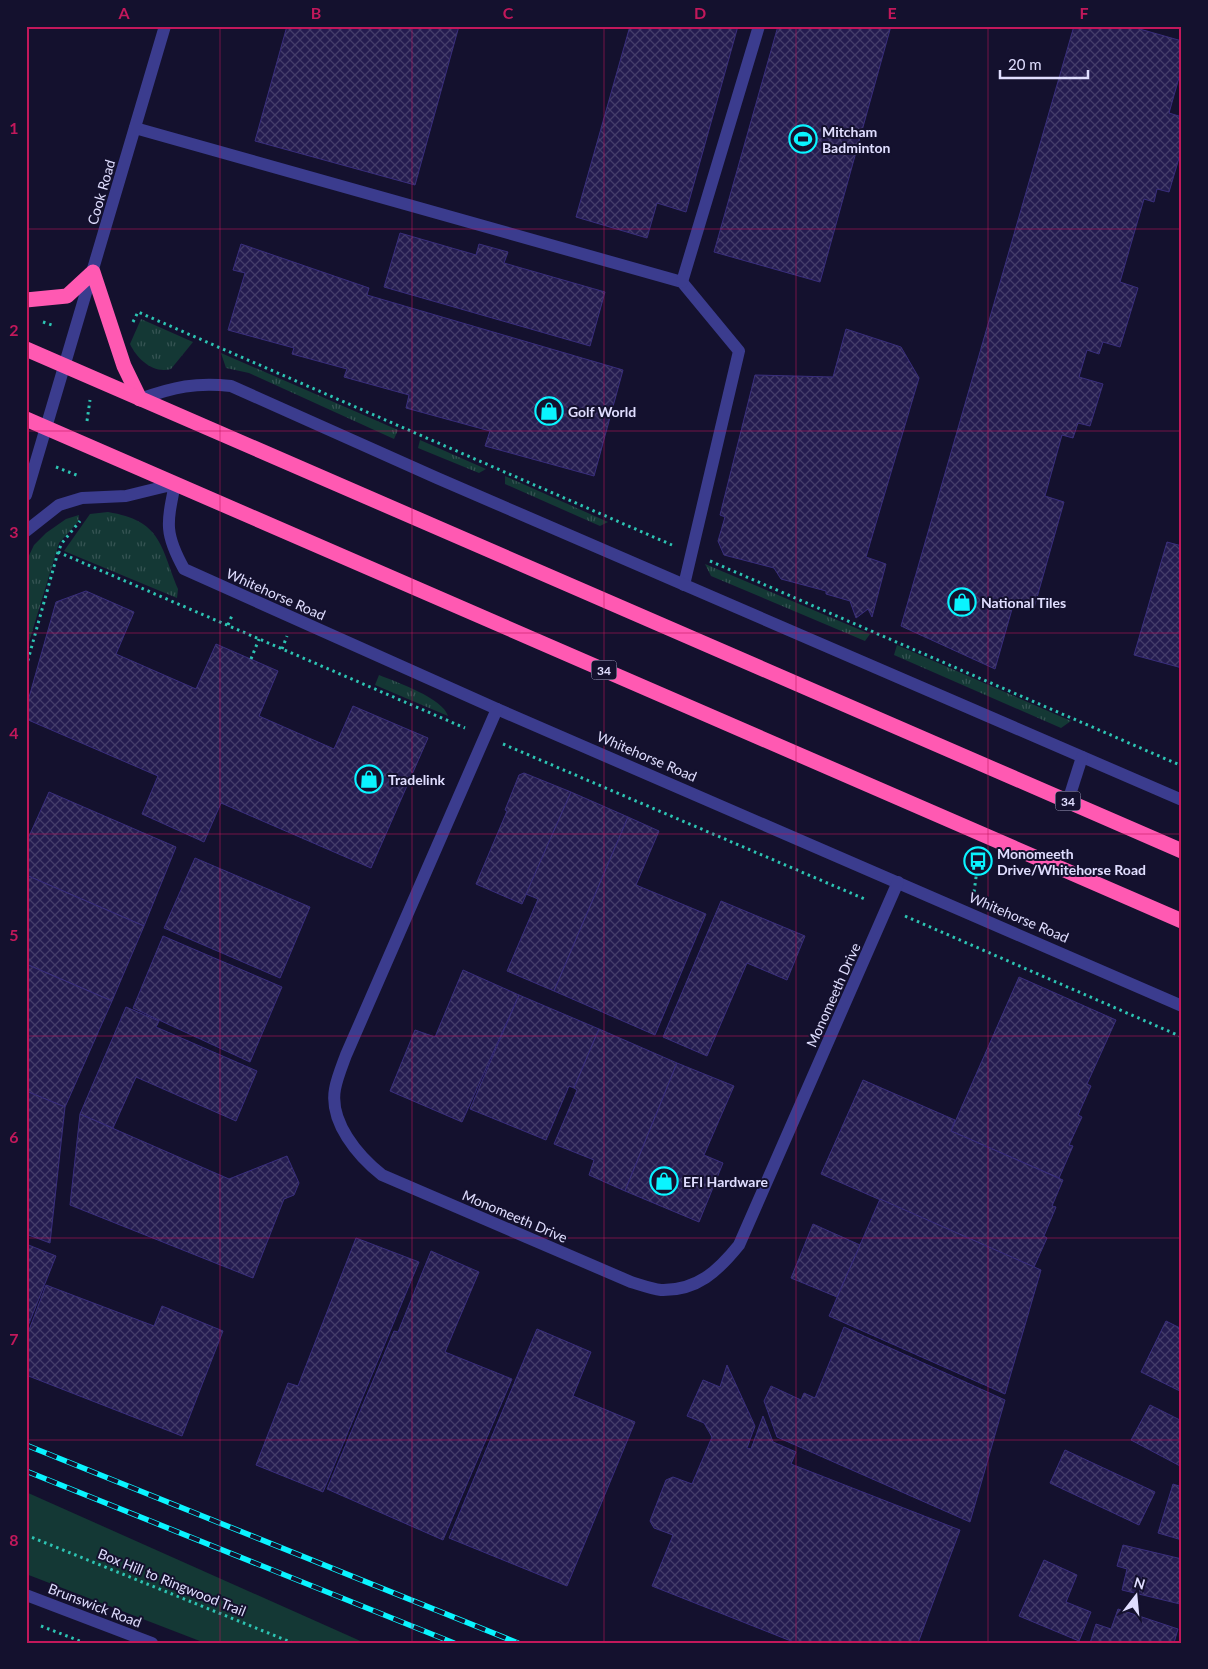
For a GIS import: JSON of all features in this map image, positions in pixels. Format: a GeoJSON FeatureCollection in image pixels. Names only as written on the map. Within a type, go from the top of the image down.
{"type":"FeatureCollection","features":[{"type":"Feature","properties":{"kind":"highway"},"geometry":{"type":"LineString","coordinates":[[26,300],[67,296],[93,272],[124,366],[140,399]]}},
{"type":"Feature","properties":{"kind":"highway","name":"34"},"geometry":{"type":"LineString","coordinates":[[26,349],[1182,851]]}},
{"type":"Feature","properties":{"kind":"highway","name":"34"},"geometry":{"type":"LineString","coordinates":[[26,419],[1182,921]]}},
{"type":"Feature","properties":{"kind":"street","name":"Cook Road"},"geometry":{"type":"LineString","coordinates":[[26,495],[165,26]]}},
{"type":"Feature","properties":{"kind":"street"},"geometry":{"type":"LineString","coordinates":[[682,282],[759,26]]}},
{"type":"Feature","properties":{"kind":"street"},"geometry":{"type":"LineString","coordinates":[[135,128],[682,282],[739,351],[684,585]]}},
{"type":"Feature","properties":{"kind":"street"},"geometry":{"type":"LineString","coordinates":[[140,399],[166,390],[204,383],[232,386],[437,478],[1182,800]]}},
{"type":"Feature","properties":{"kind":"street"},"geometry":{"type":"LineString","coordinates":[[26,531],[59,505],[82,498],[126,496],[176,484]]}},
{"type":"Feature","properties":{"kind":"street","name":"Whitehorse Road"},"geometry":{"type":"LineString","coordinates":[[176,484],[167,522],[171,546],[184,569],[497,709],[1182,1006]]}},
{"type":"Feature","properties":{"kind":"street","name":"Monomeeth Drive"},"geometry":{"type":"LineString","coordinates":[[497,709],[346,1055],[335,1090],[335,1107],[340,1122],[367,1163],[382,1175],[631,1282],[661,1290],[692,1286],[718,1270],[739,1245],[898,882]]}},
{"type":"Feature","properties":{"kind":"street"},"geometry":{"type":"LineString","coordinates":[[1068,802],[1082,757]]}},
{"type":"Feature","properties":{"kind":"street","name":"Brunswick Road"},"geometry":{"type":"LineString","coordinates":[[26,1595],[152,1643]]}},
{"type":"Feature","properties":{"kind":"path"},"geometry":{"type":"LineString","coordinates":[[138,312],[1182,766]]}},
{"type":"Feature","properties":{"kind":"path"},"geometry":{"type":"LineString","coordinates":[[26,667],[58,552],[887,908],[1182,1037]]}},
{"type":"Feature","properties":{"kind":"path"},"geometry":{"type":"LineString","coordinates":[[228,625],[234,612]]}},
{"type":"Feature","properties":{"kind":"path"},"geometry":{"type":"LineString","coordinates":[[282,649],[287,636]]}},
{"type":"Feature","properties":{"kind":"path"},"geometry":{"type":"LineString","coordinates":[[251,659],[259,639]]}},
{"type":"Feature","properties":{"kind":"path"},"geometry":{"type":"LineString","coordinates":[[370,687],[373,680]]}},
{"type":"Feature","properties":{"kind":"path","name":"Box Hill to Ringwood Trail"},"geometry":{"type":"LineString","coordinates":[[26,1535],[293,1643]]}},
{"type":"Feature","properties":{"kind":"path"},"geometry":{"type":"LineString","coordinates":[[35,1624],[85,1643]]}},
{"type":"Feature","properties":{"kind":"green space"},"geometry":{"type":"Polygon","coordinates":[[[141,319],[193,342],[171,369],[158,369],[146,364],[133,350],[130,344],[141,319]]]}},
{"type":"Feature","properties":{"kind":"green space"},"geometry":{"type":"Polygon","coordinates":[[[221,353],[398,430],[394,439],[249,373],[226,368],[221,353]]]}},
{"type":"Feature","properties":{"kind":"green space"},"geometry":{"type":"Polygon","coordinates":[[[420,440],[486,469],[479,473],[418,448],[420,440]]]}},
{"type":"Feature","properties":{"kind":"green space"},"geometry":{"type":"Polygon","coordinates":[[[505,476],[608,522],[600,526],[505,484],[505,476]]]}},
{"type":"Feature","properties":{"kind":"green space"},"geometry":{"type":"Polygon","coordinates":[[[108,512],[125,516],[149,528],[162,547],[178,589],[177,598],[64,551],[90,514],[108,512]]]}},
{"type":"Feature","properties":{"kind":"green space"},"geometry":{"type":"Polygon","coordinates":[[[79,515],[78,522],[59,543],[26,652],[26,562],[34,545],[46,533],[66,519],[79,515]]]}},
{"type":"Feature","properties":{"kind":"green space"},"geometry":{"type":"Polygon","coordinates":[[[705,564],[870,634],[865,641],[711,576],[705,564]]]}},
{"type":"Feature","properties":{"kind":"green space"},"geometry":{"type":"Polygon","coordinates":[[[897,645],[1071,721],[1061,728],[894,655],[897,645]]]}},
{"type":"Feature","properties":{"kind":"green space"},"geometry":{"type":"Polygon","coordinates":[[[379,675],[428,697],[438,703],[448,716],[375,685],[379,675]]]}},
{"type":"Feature","properties":{"kind":"green space"},"geometry":{"type":"Polygon","coordinates":[[[26,1492],[365,1643],[205,1643],[26,1574],[26,1492]]]}},
{"type":"Feature","properties":{"kind":"building"},"geometry":{"type":"Polygon","coordinates":[[[287,26],[459,26],[415,185],[255,141],[287,26]]]}},
{"type":"Feature","properties":{"kind":"building"},"geometry":{"type":"Polygon","coordinates":[[[630,26],[738,26],[686,212],[657,203],[647,238],[576,217],[630,26]]]}},
{"type":"Feature","properties":{"kind":"building","name":"Mitcham Badminton"},"geometry":{"type":"Polygon","coordinates":[[[778,26],[891,26],[820,282],[714,252],[778,26]]]}},
{"type":"Feature","properties":{"kind":"building"},"geometry":{"type":"Polygon","coordinates":[[[1074,26],[1129,26],[1182,41],[1182,67],[1169,113],[1182,117],[1182,148],[1169,192],[1157,189],[1154,202],[1144,199],[1120,282],[1138,288],[1120,347],[1103,342],[1099,354],[1087,350],[1079,377],[1103,384],[1090,426],[1078,423],[1073,438],[1062,435],[1045,496],[1064,502],[1034,608],[1014,602],[995,669],[901,626],[1074,26]]]}},
{"type":"Feature","properties":{"kind":"building"},"geometry":{"type":"Polygon","coordinates":[[[400,233],[476,255],[479,244],[508,252],[504,263],[605,292],[590,346],[384,287],[400,233]]]}},
{"type":"Feature","properties":{"kind":"building"},"geometry":{"type":"Polygon","coordinates":[[[241,244],[369,288],[367,295],[623,370],[594,476],[485,446],[490,431],[406,408],[409,395],[344,377],[347,369],[292,354],[294,348],[228,330],[245,273],[233,270],[241,244]]]}},
{"type":"Feature","properties":{"kind":"building"},"geometry":{"type":"Polygon","coordinates":[[[846,329],[901,347],[919,378],[866,557],[886,564],[872,617],[868,609],[856,618],[850,601],[826,594],[826,591],[781,579],[774,568],[724,555],[718,541],[725,517],[720,515],[755,375],[833,377],[846,329]]]}},
{"type":"Feature","properties":{"kind":"building"},"geometry":{"type":"Polygon","coordinates":[[[1167,542],[1182,546],[1182,668],[1134,655],[1167,542]]]}},
{"type":"Feature","properties":{"kind":"building"},"geometry":{"type":"Polygon","coordinates":[[[86,591],[134,612],[116,654],[196,689],[216,644],[278,671],[259,716],[334,749],[353,706],[428,738],[371,868],[221,803],[204,842],[142,814],[158,776],[26,719],[26,708],[56,602],[86,591]]]}},
{"type":"Feature","properties":{"kind":"building"},"geometry":{"type":"Polygon","coordinates":[[[524,773],[571,792],[522,904],[476,884],[507,811],[505,810],[519,775],[524,773]]]}},
{"type":"Feature","properties":{"kind":"building"},"geometry":{"type":"Polygon","coordinates":[[[49,792],[176,847],[144,926],[26,875],[26,843],[49,792]]]}},
{"type":"Feature","properties":{"kind":"building"},"geometry":{"type":"Polygon","coordinates":[[[571,792],[628,817],[554,991],[507,971],[538,899],[526,894],[571,792]]]}},
{"type":"Feature","properties":{"kind":"building"},"geometry":{"type":"Polygon","coordinates":[[[628,817],[659,831],[636,885],[706,914],[655,1035],[554,991],[628,817]]]}},
{"type":"Feature","properties":{"kind":"building"},"geometry":{"type":"Polygon","coordinates":[[[195,858],[310,907],[280,978],[164,928],[195,858]]]}},
{"type":"Feature","properties":{"kind":"building"},"geometry":{"type":"Polygon","coordinates":[[[26,875],[144,926],[112,1001],[26,964],[26,875]]]}},
{"type":"Feature","properties":{"kind":"building"},"geometry":{"type":"Polygon","coordinates":[[[721,901],[805,936],[787,980],[747,963],[707,1056],[663,1037],[721,901]]]}},
{"type":"Feature","properties":{"kind":"building"},"geometry":{"type":"Polygon","coordinates":[[[163,936],[282,987],[250,1062],[133,1008],[163,936]]]}},
{"type":"Feature","properties":{"kind":"building"},"geometry":{"type":"Polygon","coordinates":[[[26,964],[112,1001],[65,1107],[26,1091],[26,964]]]}},
{"type":"Feature","properties":{"kind":"building"},"geometry":{"type":"Polygon","coordinates":[[[463,970],[519,995],[462,1122],[390,1091],[415,1030],[435,1037],[463,970]]]}},
{"type":"Feature","properties":{"kind":"building"},"geometry":{"type":"Polygon","coordinates":[[[1019,977],[1116,1020],[1087,1084],[1091,1086],[1078,1115],[1082,1117],[1069,1145],[1073,1146],[1059,1178],[951,1131],[1019,977]]]}},
{"type":"Feature","properties":{"kind":"building"},"geometry":{"type":"Polygon","coordinates":[[[519,995],[599,1029],[574,1088],[569,1086],[546,1140],[470,1109],[519,995]]]}},
{"type":"Feature","properties":{"kind":"building"},"geometry":{"type":"Polygon","coordinates":[[[126,1007],[159,1021],[156,1027],[257,1071],[236,1121],[136,1077],[113,1128],[80,1114],[126,1007]]]}},
{"type":"Feature","properties":{"kind":"building"},"geometry":{"type":"Polygon","coordinates":[[[599,1029],[677,1063],[625,1191],[589,1175],[594,1160],[554,1144],[577,1090],[574,1088],[599,1029]]]}},
{"type":"Feature","properties":{"kind":"building"},"geometry":{"type":"Polygon","coordinates":[[[677,1063],[734,1086],[704,1155],[723,1163],[699,1222],[625,1191],[677,1063]]]}},
{"type":"Feature","properties":{"kind":"building"},"geometry":{"type":"Polygon","coordinates":[[[863,1080],[955,1120],[951,1131],[1063,1180],[1052,1206],[1056,1207],[1044,1236],[1047,1238],[1034,1267],[821,1174],[863,1080]]]}},
{"type":"Feature","properties":{"kind":"building"},"geometry":{"type":"Polygon","coordinates":[[[26,1091],[65,1107],[50,1243],[26,1234],[26,1091]]]}},
{"type":"Feature","properties":{"kind":"building"},"geometry":{"type":"Polygon","coordinates":[[[80,1114],[229,1179],[287,1156],[299,1183],[294,1195],[284,1199],[253,1278],[70,1205],[80,1114]]]}},
{"type":"Feature","properties":{"kind":"building"},"geometry":{"type":"Polygon","coordinates":[[[880,1199],[1041,1270],[1005,1394],[829,1316],[880,1199]]]}},
{"type":"Feature","properties":{"kind":"building"},"geometry":{"type":"Polygon","coordinates":[[[813,1224],[860,1245],[837,1297],[791,1278],[813,1224]]]}},
{"type":"Feature","properties":{"kind":"building"},"geometry":{"type":"Polygon","coordinates":[[[356,1238],[419,1262],[323,1492],[256,1465],[288,1383],[298,1386],[356,1238]]]}},
{"type":"Feature","properties":{"kind":"building"},"geometry":{"type":"Polygon","coordinates":[[[26,1244],[56,1256],[26,1331],[26,1244]]]}},
{"type":"Feature","properties":{"kind":"building"},"geometry":{"type":"Polygon","coordinates":[[[431,1251],[479,1272],[445,1352],[512,1379],[443,1540],[327,1489],[394,1331],[398,1332],[431,1251]]]}},
{"type":"Feature","properties":{"kind":"building"},"geometry":{"type":"Polygon","coordinates":[[[46,1285],[154,1326],[162,1306],[223,1331],[182,1436],[26,1375],[26,1338],[46,1285]]]}},
{"type":"Feature","properties":{"kind":"building"},"geometry":{"type":"Polygon","coordinates":[[[1166,1321],[1182,1329],[1182,1392],[1141,1372],[1166,1321]]]}},
{"type":"Feature","properties":{"kind":"building"},"geometry":{"type":"Polygon","coordinates":[[[844,1327],[1005,1400],[970,1522],[777,1437],[764,1401],[771,1386],[801,1400],[804,1393],[815,1398],[844,1327]]]}},
{"type":"Feature","properties":{"kind":"building"},"geometry":{"type":"Polygon","coordinates":[[[537,1329],[591,1352],[573,1396],[635,1422],[567,1586],[449,1538],[537,1329]]]}},
{"type":"Feature","properties":{"kind":"building"},"geometry":{"type":"Polygon","coordinates":[[[727,1365],[755,1426],[747,1448],[751,1449],[763,1416],[773,1442],[796,1452],[791,1464],[960,1530],[918,1643],[796,1643],[652,1586],[673,1535],[654,1528],[650,1521],[666,1480],[673,1477],[692,1484],[712,1437],[704,1423],[687,1416],[703,1380],[720,1387],[727,1365]]]}},
{"type":"Feature","properties":{"kind":"building"},"geometry":{"type":"Polygon","coordinates":[[[1150,1405],[1182,1421],[1182,1467],[1131,1440],[1150,1405]]]}},
{"type":"Feature","properties":{"kind":"building"},"geometry":{"type":"Polygon","coordinates":[[[1065,1450],[1155,1492],[1139,1525],[1050,1483],[1065,1450]]]}},
{"type":"Feature","properties":{"kind":"building"},"geometry":{"type":"Polygon","coordinates":[[[1173,1484],[1182,1487],[1182,1540],[1158,1533],[1173,1484]]]}},
{"type":"Feature","properties":{"kind":"building"},"geometry":{"type":"Polygon","coordinates":[[[1123,1545],[1182,1559],[1180,1604],[1122,1590],[1127,1569],[1117,1566],[1123,1545]]]}},
{"type":"Feature","properties":{"kind":"building"},"geometry":{"type":"Polygon","coordinates":[[[1044,1560],[1077,1575],[1066,1602],[1091,1612],[1079,1641],[1019,1616],[1044,1560]]]}},
{"type":"Feature","properties":{"kind":"building"},"geometry":{"type":"Polygon","coordinates":[[[1118,1609],[1178,1629],[1174,1643],[1090,1643],[1096,1624],[1111,1629],[1118,1609]]]}},
{"type":"Feature","properties":{"kind":"railway"},"geometry":{"type":"LineString","coordinates":[[26,1445],[518,1643]]}},
{"type":"Feature","properties":{"kind":"railway"},"geometry":{"type":"LineString","coordinates":[[26,1471],[454,1643]]}},
{"type":"Feature","properties":{"kind":"place","name":"Mitcham Badminton"},"geometry":{"type":"Point","coordinates":[803,139]}},
{"type":"Feature","properties":{"kind":"place","name":"Golf World"},"geometry":{"type":"Point","coordinates":[549,411]}},
{"type":"Feature","properties":{"kind":"place","name":"National Tiles"},"geometry":{"type":"Point","coordinates":[962,602]}},
{"type":"Feature","properties":{"kind":"place","name":"Tradelink"},"geometry":{"type":"Point","coordinates":[369,779]}},
{"type":"Feature","properties":{"kind":"place","name":"Monomeeth Drive/Whitehorse Road"},"geometry":{"type":"Point","coordinates":[978,861]}},
{"type":"Feature","properties":{"kind":"place","name":"EFI Hardware"},"geometry":{"type":"Point","coordinates":[664,1181]}}]}
